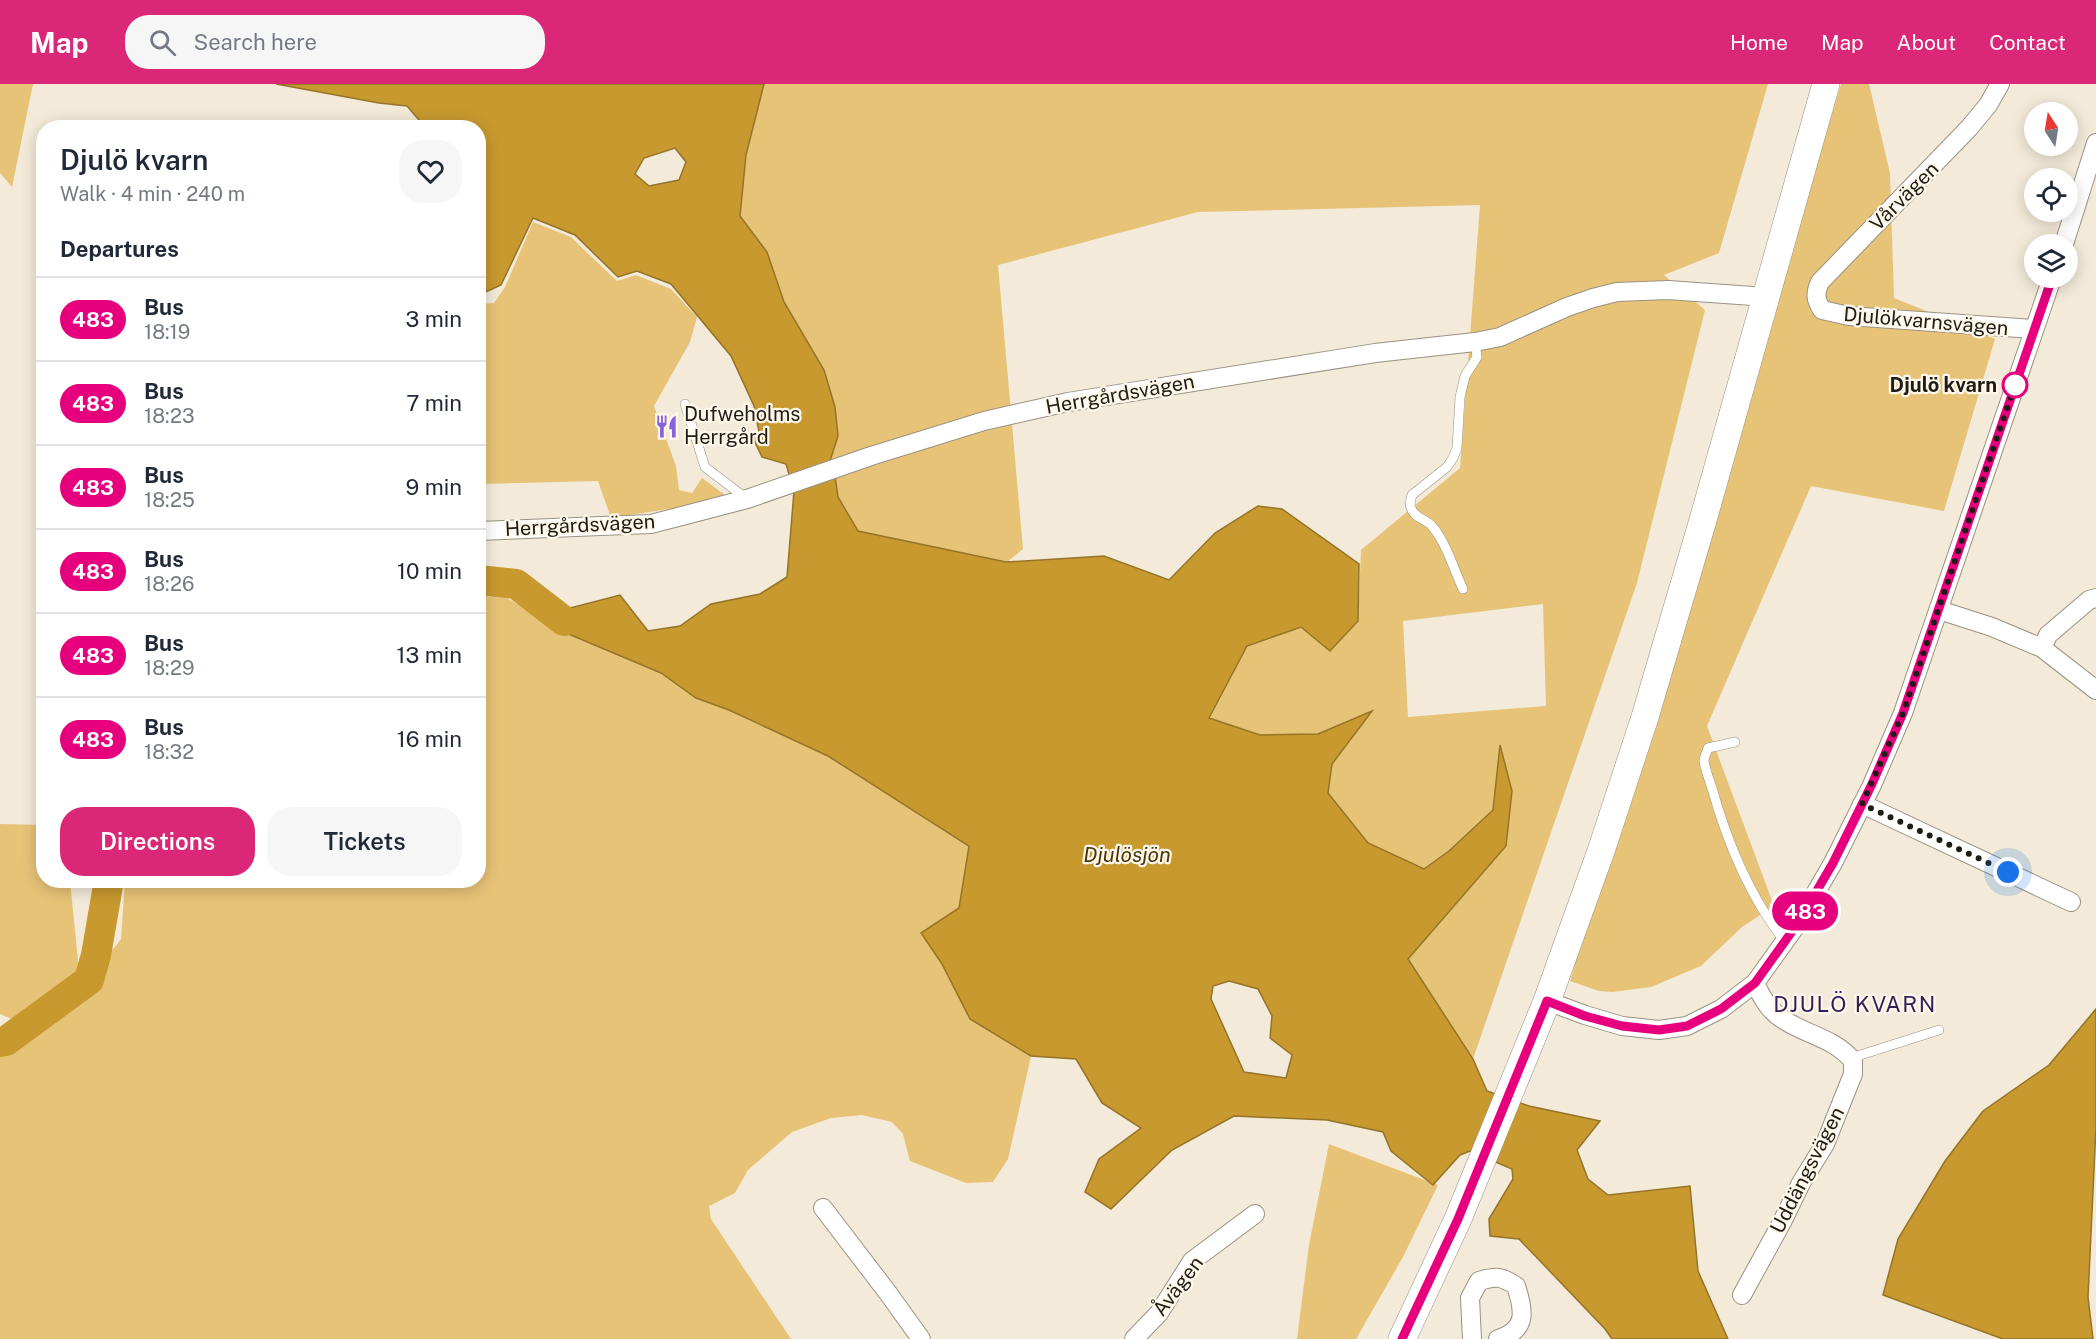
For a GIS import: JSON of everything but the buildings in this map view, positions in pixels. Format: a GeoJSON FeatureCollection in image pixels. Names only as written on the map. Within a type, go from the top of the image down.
{"type":"FeatureCollection","features":[{"type":"Feature","properties":{"kind":"main road"},"geometry":{"type":"LineString","coordinates":[[1402,1339],[1458,1219],[1547,1001],[1601,851],[1645,717],[1767,297],[1826,84]]}},
{"type":"Feature","properties":{"kind":"street","name":"Vårvägen"},"geometry":{"type":"LineString","coordinates":[[1820,307],[1816,302],[1815,292],[1820,282],[1970,128],[1988,105],[2000,84]]}},
{"type":"Feature","properties":{"kind":"street"},"geometry":{"type":"LineString","coordinates":[[2067,234],[2096,143]]}},
{"type":"Feature","properties":{"kind":"street","name":"Djulökvarnsvägen"},"geometry":{"type":"LineString","coordinates":[[1547,1001],[1585,1016],[1622,1026],[1671,1029],[1687,1026],[1721,1009],[1755,983],[1785,942],[1833,863],[1903,713],[2048,288]]}},
{"type":"Feature","properties":{"kind":"street","name":"Herrgårdsvägen"},"geometry":{"type":"LineString","coordinates":[[486,531],[651,524],[747,499],[932,436],[984,421],[1068,402],[1375,352],[1475,342],[1500,337],[1567,307],[1617,292],[1668,290],[1767,297]]}},
{"type":"Feature","properties":{"kind":"street","name":"Djulökvarnsvägen"},"geometry":{"type":"LineString","coordinates":[[1820,307],[1830,313],[1849,316],[2033,329]]}},
{"type":"Feature","properties":{"kind":"street"},"geometry":{"type":"LineString","coordinates":[[2042,648],[2048,635],[2089,600],[2096,598]]}},
{"type":"Feature","properties":{"kind":"street"},"geometry":{"type":"LineString","coordinates":[[1939,610],[1992,627],[2042,648],[2096,690]]}},
{"type":"Feature","properties":{"kind":"street"},"geometry":{"type":"LineString","coordinates":[[1862,804],[2071,902]]}},
{"type":"Feature","properties":{"kind":"street"},"geometry":{"type":"LineString","coordinates":[[1755,983],[1767,1005],[1783,1020],[1844,1049],[1851,1058]]}},
{"type":"Feature","properties":{"kind":"street","name":"Uddängsvägen"},"geometry":{"type":"LineString","coordinates":[[1742,1295],[1801,1183],[1825,1144],[1853,1074],[1851,1058]]}},
{"type":"Feature","properties":{"kind":"street"},"geometry":{"type":"LineString","coordinates":[[823,1208],[921,1339]]}},
{"type":"Feature","properties":{"kind":"street","name":"Åvägen"},"geometry":{"type":"LineString","coordinates":[[1134,1339],[1159,1313],[1192,1261],[1255,1215]]}},
{"type":"Feature","properties":{"kind":"street"},"geometry":{"type":"LineString","coordinates":[[1473,1339],[1470,1298],[1479,1281],[1495,1277],[1507,1280],[1516,1286],[1522,1305],[1522,1320],[1515,1330],[1498,1339]]}},
{"type":"Feature","properties":{"kind":"lane"},"geometry":{"type":"LineString","coordinates":[[1463,589],[1449,554],[1433,526],[1414,514],[1410,508],[1410,501],[1412,495],[1447,467],[1453,459],[1457,448],[1460,397],[1465,376],[1477,357],[1475,342]]}},
{"type":"Feature","properties":{"kind":"lane"},"geometry":{"type":"LineString","coordinates":[[685,404],[705,467],[747,499]]}},
{"type":"Feature","properties":{"kind":"lane"},"geometry":{"type":"LineString","coordinates":[[1735,742],[1708,748],[1704,759],[1731,846],[1763,912],[1785,942]]}},
{"type":"Feature","properties":{"kind":"lane"},"geometry":{"type":"LineString","coordinates":[[1851,1058],[1939,1030]]}},
{"type":"Feature","properties":{"kind":"shaded area"},"geometry":{"type":"Polygon","coordinates":[[[0,84],[33,84],[12,187],[0,173],[0,84]]]}},
{"type":"Feature","properties":{"kind":"shaded area"},"geometry":{"type":"Polygon","coordinates":[[[764,84],[1768,84],[1719,253],[1664,275],[1705,310],[1637,583],[1473,1059],[1408,959],[1506,846],[1500,747],[1493,810],[1449,851],[1424,869],[1368,843],[1328,793],[1331,764],[1371,712],[1318,734],[1260,735],[1208,718],[1247,646],[1301,627],[1331,651],[1358,621],[1361,550],[1460,468],[1480,205],[1198,212],[998,265],[1023,549],[1007,562],[858,531],[838,496],[830,461],[838,436],[835,407],[824,370],[784,302],[767,252],[740,216],[746,155],[764,84]],[[1543,604],[1403,621],[1408,717],[1546,706],[1543,604]]]}},
{"type":"Feature","properties":{"kind":"shaded area"},"geometry":{"type":"Polygon","coordinates":[[[1841,84],[1869,84],[1890,173],[1894,298],[1995,339],[1944,511],[1811,486],[1707,726],[1774,906],[1742,927],[1701,966],[1651,987],[1612,992],[1599,991],[1570,981],[1841,84]]]}},
{"type":"Feature","properties":{"kind":"shaded area"},"geometry":{"type":"Polygon","coordinates":[[[533,222],[571,237],[617,281],[636,275],[671,289],[697,317],[690,342],[654,406],[676,466],[679,490],[692,493],[702,478],[725,495],[713,502],[611,518],[598,481],[486,484],[486,304],[494,303],[505,287],[533,222]]]}},
{"type":"Feature","properties":{"kind":"shaded area"},"geometry":{"type":"Polygon","coordinates":[[[486,596],[507,598],[566,633],[661,673],[696,698],[729,710],[828,756],[969,846],[959,908],[921,933],[942,964],[970,1019],[1031,1056],[1008,1159],[993,1182],[966,1183],[910,1161],[903,1134],[892,1122],[862,1115],[831,1118],[792,1132],[748,1170],[735,1193],[709,1206],[711,1219],[791,1339],[0,1339],[0,1046],[26,1033],[82,989],[121,939],[125,888],[486,888],[486,596]]]}},
{"type":"Feature","properties":{"kind":"shaded area"},"geometry":{"type":"Polygon","coordinates":[[[0,824],[36,825],[36,888],[71,888],[80,980],[23,1024],[0,1014],[0,824]]]}},
{"type":"Feature","properties":{"kind":"shaded area"},"geometry":{"type":"Polygon","coordinates":[[[1329,1144],[1438,1185],[1403,1257],[1356,1339],[1297,1339],[1309,1245],[1329,1144]]]}},
{"type":"Feature","properties":{"kind":"water","name":"Djulösjön"},"geometry":{"type":"Polygon","coordinates":[[[276,84],[764,84],[746,155],[740,216],[767,252],[784,302],[824,370],[835,407],[838,436],[830,461],[838,497],[858,531],[1006,562],[1104,556],[1169,580],[1215,533],[1258,506],[1282,509],[1359,564],[1358,621],[1330,651],[1301,627],[1247,646],[1209,718],[1260,735],[1318,734],[1372,711],[1332,764],[1328,793],[1368,843],[1424,869],[1449,851],[1493,810],[1500,745],[1512,791],[1506,846],[1408,959],[1473,1059],[1487,1091],[1529,1106],[1600,1121],[1577,1150],[1588,1179],[1608,1195],[1690,1186],[1698,1271],[1728,1339],[1612,1339],[1519,1239],[1490,1236],[1489,1219],[1513,1179],[1512,1169],[1470,1151],[1460,1155],[1433,1185],[1391,1151],[1383,1132],[1327,1120],[1234,1116],[1172,1150],[1111,1209],[1085,1192],[1099,1159],[1141,1128],[1102,1103],[1076,1059],[1031,1056],[970,1019],[942,964],[921,933],[959,908],[969,846],[828,756],[729,710],[696,698],[661,673],[566,633],[564,621],[566,609],[620,595],[648,631],[680,626],[711,604],[760,594],[787,577],[794,491],[786,464],[762,457],[752,436],[759,432],[754,406],[731,356],[671,284],[637,271],[618,277],[575,235],[533,218],[501,285],[486,292],[486,120],[419,120],[407,106],[276,84]],[[675,148],[644,158],[635,174],[649,186],[679,180],[686,162],[675,148]],[[1229,981],[1213,986],[1211,999],[1244,1072],[1286,1078],[1292,1055],[1270,1038],[1272,1016],[1258,989],[1229,981]]]}},
{"type":"Feature","properties":{"kind":"water"},"geometry":{"type":"Polygon","coordinates":[[[2096,1009],[2096,1127],[2088,1297],[2093,1339],[2003,1339],[1883,1295],[1898,1239],[1945,1161],[1983,1111],[2049,1065],[2096,1009]]]}},
{"type":"Feature","properties":{"kind":"waterway"},"geometry":{"type":"LineString","coordinates":[[486,581],[516,584],[564,621]]}},
{"type":"Feature","properties":{"kind":"waterway"},"geometry":{"type":"LineString","coordinates":[[0,1042],[6,1041],[89,980],[96,955],[108,888]]}},
{"type":"Feature","properties":{"kind":"bus line","name":"483"},"geometry":{"type":"LineString","coordinates":[[1402,1339],[1458,1219],[1547,1001],[1585,1016],[1622,1026],[1659,1030],[1687,1026],[1721,1009],[1755,983],[1798,923],[1833,863],[1872,784],[1903,713],[2048,288]]}},
{"type":"Feature","properties":{"kind":"place","name":"Djulö kvarn"},"geometry":{"type":"Point","coordinates":[2015,385]}},
{"type":"Feature","properties":{"kind":"place","name":"Dufweholms Herrgård"},"geometry":{"type":"Point","coordinates":[666,426]}},
{"type":"Feature","properties":{"kind":"district","name":"DJULÖ KVARN"},"geometry":{"type":"Point","coordinates":[1855,1004]}},
{"type":"Feature","properties":{"kind":"route"},"geometry":{"type":"LineString","coordinates":[[2008,872],[1862,804],[1903,713],[2015,385]]}}]}
